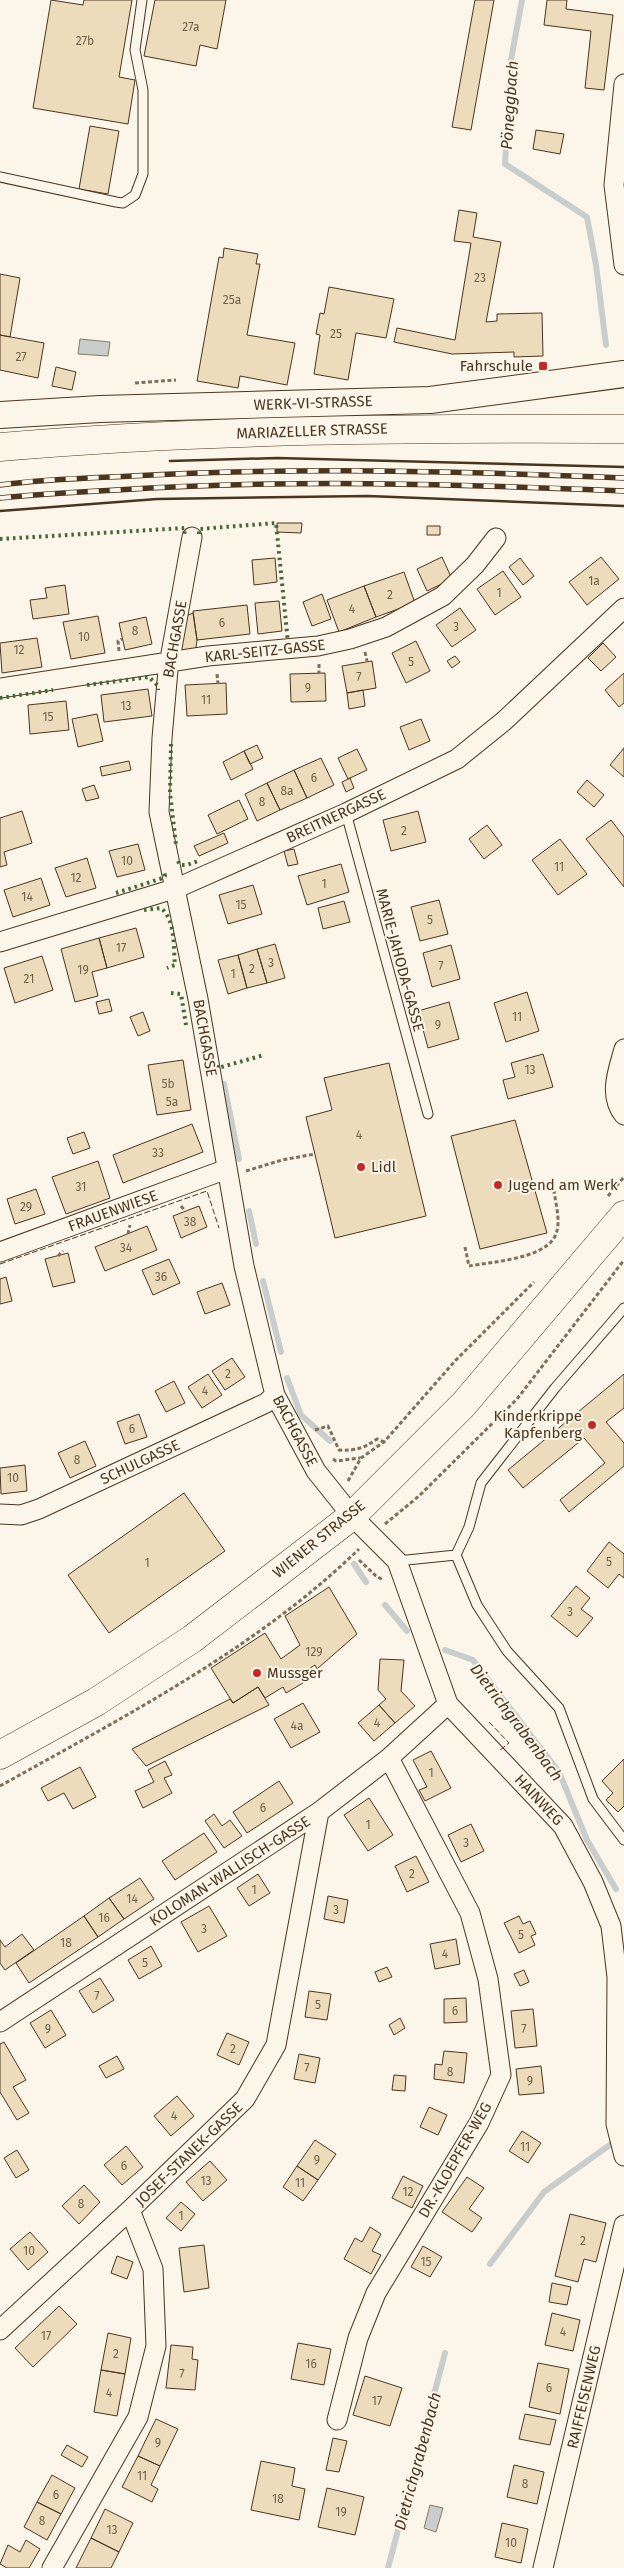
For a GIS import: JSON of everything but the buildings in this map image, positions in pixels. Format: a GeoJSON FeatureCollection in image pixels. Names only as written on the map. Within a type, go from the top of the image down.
{"type":"FeatureCollection","features":[{"type":"Feature","properties":{"kind":"main road","name":"WERK-VI-STRASSE"},"geometry":{"type":"LineString","coordinates":[[0,415],[100,410],[430,400],[624,374]]}},
{"type":"Feature","properties":{"kind":"main road","name":"MARIAZELLER STRASSE"},"geometry":{"type":"LineString","coordinates":[[0,447],[240,432],[358,429],[624,429]]}},
{"type":"Feature","properties":{"kind":"main road","name":"WIENER STRASSE"},"geometry":{"type":"LineString","coordinates":[[0,1755],[96,1702],[192,1639],[464,1404],[615,1207]]}},
{"type":"Feature","properties":{"kind":"street"},"geometry":{"type":"LineString","coordinates":[[624,84],[618,181],[618,217],[624,265]]}},
{"type":"Feature","properties":{"kind":"street","name":"BACHGASSE"},"geometry":{"type":"LineString","coordinates":[[192,537],[170,663],[162,738],[159,812],[177,888],[244,1266],[275,1395],[316,1471],[345,1508]]}},
{"type":"Feature","properties":{"kind":"street","name":"KARL-SEITZ-GASSE"},"geometry":{"type":"LineString","coordinates":[[0,688],[208,656],[318,646],[386,627],[443,596],[475,564],[496,538]]}},
{"type":"Feature","properties":{"kind":"street","name":"BREITNERGASSE"},"geometry":{"type":"LineString","coordinates":[[0,942],[177,888],[346,813],[457,759],[504,721],[624,608]]}},
{"type":"Feature","properties":{"kind":"street"},"geometry":{"type":"LineString","coordinates":[[624,1049],[614,1087],[615,1097],[624,1115]]}},
{"type":"Feature","properties":{"kind":"street","name":"FRAUENWIESE"},"geometry":{"type":"LineString","coordinates":[[0,1252],[227,1169]]}},
{"type":"Feature","properties":{"kind":"street","name":"SCHULGASSE"},"geometry":{"type":"LineString","coordinates":[[0,1514],[21,1515],[39,1509],[266,1403],[275,1395]]}},
{"type":"Feature","properties":{"kind":"street","name":"HAINWEG"},"geometry":{"type":"LineString","coordinates":[[345,1508],[397,1561],[448,1704],[563,1826],[593,1882],[611,1926],[616,1977],[616,2124],[622,2150]]}},
{"type":"Feature","properties":{"kind":"street","name":"KOLOMAN-WALLISCH-GASSE"},"geometry":{"type":"LineString","coordinates":[[0,2022],[319,1812],[389,1758],[448,1704]]}},
{"type":"Feature","properties":{"kind":"street","name":"DR.-KLOEPFER-WEG"},"geometry":{"type":"LineString","coordinates":[[337,2420],[358,2338],[376,2293],[479,2123],[501,2075],[488,1979],[470,1913],[389,1758]]}},
{"type":"Feature","properties":{"kind":"street","name":"JOSEF-STANEK-GASSE"},"geometry":{"type":"LineString","coordinates":[[0,2330],[130,2210],[245,2099],[276,2045],[319,1812]]}},
{"type":"Feature","properties":{"kind":"street"},"geometry":{"type":"LineString","coordinates":[[52,2568],[138,2417],[156,2346],[153,2268],[130,2210]]}},
{"type":"Feature","properties":{"kind":"street","name":"RAIFFEISENWEG"},"geometry":{"type":"LineString","coordinates":[[543,2568],[624,2225]]}},
{"type":"Feature","properties":{"kind":"lane"},"geometry":{"type":"LineString","coordinates":[[0,177],[123,203],[135,195],[143,174],[143,90],[134,50],[142,0]]}},
{"type":"Feature","properties":{"kind":"lane","name":"MARIE-JAHODA-GASSE"},"geometry":{"type":"LineString","coordinates":[[346,813],[428,1114]]}},
{"type":"Feature","properties":{"kind":"lane"},"geometry":{"type":"LineString","coordinates":[[622,1312],[555,1388],[481,1483],[469,1527],[456,1555],[477,1605],[507,1651],[559,1708],[593,1799],[624,1840]]}},
{"type":"Feature","properties":{"kind":"lane"},"geometry":{"type":"LineString","coordinates":[[397,1561],[456,1555]]}},
{"type":"Feature","properties":{"kind":"path"},"geometry":{"type":"LineString","coordinates":[[128,383],[176,380]]}},
{"type":"Feature","properties":{"kind":"path"},"geometry":{"type":"LineString","coordinates":[[615,1207],[624,1178]]}},
{"type":"Feature","properties":{"kind":"path"},"geometry":{"type":"LineString","coordinates":[[465,1247],[469,1266],[526,1256],[542,1249],[554,1238],[558,1220],[554,1192]]}},
{"type":"Feature","properties":{"kind":"path"},"geometry":{"type":"LineString","coordinates":[[345,1508],[361,1458],[384,1442],[456,1360],[537,1278]]}},
{"type":"Feature","properties":{"kind":"path"},"geometry":{"type":"LineString","coordinates":[[315,1431],[328,1426],[339,1450],[352,1451],[362,1449],[377,1439],[384,1442]]}},
{"type":"Feature","properties":{"kind":"path"},"geometry":{"type":"LineString","coordinates":[[359,1560],[376,1576]]}},
{"type":"Feature","properties":{"kind":"shaded area"},"geometry":{"type":"Polygon","coordinates":[[[80,339],[110,342],[108,356],[78,354],[80,339]]]}},
{"type":"Feature","properties":{"kind":"shaded area"},"geometry":{"type":"Polygon","coordinates":[[[430,2505],[443,2508],[436,2532],[424,2528],[430,2505]]]}},
{"type":"Feature","properties":{"kind":"waterway","name":"Pöneggbach"},"geometry":{"type":"LineString","coordinates":[[522,0],[511,60],[505,164],[587,217],[596,265],[606,345]]}},
{"type":"Feature","properties":{"kind":"waterway","name":"Dietrichgrabenbach"},"geometry":{"type":"LineString","coordinates":[[224,1084],[239,1159]]}},
{"type":"Feature","properties":{"kind":"waterway","name":"Dietrichgrabenbach"},"geometry":{"type":"LineString","coordinates":[[249,1211],[256,1244]]}},
{"type":"Feature","properties":{"kind":"waterway","name":"Dietrichgrabenbach"},"geometry":{"type":"LineString","coordinates":[[263,1281],[281,1352]]}},
{"type":"Feature","properties":{"kind":"waterway","name":"Dietrichgrabenbach"},"geometry":{"type":"LineString","coordinates":[[287,1378],[301,1415],[330,1441]]}},
{"type":"Feature","properties":{"kind":"waterway","name":"Dietrichgrabenbach"},"geometry":{"type":"LineString","coordinates":[[354,1564],[366,1582]]}},
{"type":"Feature","properties":{"kind":"waterway","name":"Dietrichgrabenbach"},"geometry":{"type":"LineString","coordinates":[[385,1605],[407,1631]]}},
{"type":"Feature","properties":{"kind":"waterway","name":"Dietrichgrabenbach"},"geometry":{"type":"LineString","coordinates":[[445,1650],[473,1660],[559,1772],[587,1840],[616,1889]]}},
{"type":"Feature","properties":{"kind":"waterway","name":"Dietrichgrabenbach"},"geometry":{"type":"LineString","coordinates":[[490,2264],[544,2192],[618,2139]]}},
{"type":"Feature","properties":{"kind":"waterway","name":"Dietrichgrabenbach"},"geometry":{"type":"LineString","coordinates":[[388,2568],[445,2353]]}},
{"type":"Feature","properties":{"kind":"railway"},"geometry":{"type":"LineString","coordinates":[[0,485],[33,481],[193,473],[316,471],[501,473],[624,478]]}},
{"type":"Feature","properties":{"kind":"railway"},"geometry":{"type":"LineString","coordinates":[[0,498],[180,487],[307,484],[497,486],[624,491]]}},
{"type":"Feature","properties":{"kind":"hedge"},"geometry":{"type":"LineString","coordinates":[[199,534],[199,529],[276,523],[288,643]]}},
{"type":"Feature","properties":{"kind":"hedge"},"geometry":{"type":"LineString","coordinates":[[0,539],[185,528],[184,536]]}},
{"type":"Feature","properties":{"kind":"hedge"},"geometry":{"type":"LineString","coordinates":[[87,685],[149,677],[158,686],[158,690]]}},
{"type":"Feature","properties":{"kind":"hedge"},"geometry":{"type":"LineString","coordinates":[[0,698],[53,690]]}},
{"type":"Feature","properties":{"kind":"hedge"},"geometry":{"type":"LineString","coordinates":[[171,744],[170,793],[176,845]]}},
{"type":"Feature","properties":{"kind":"hedge"},"geometry":{"type":"LineString","coordinates":[[178,861],[180,865],[187,865],[198,861]]}},
{"type":"Feature","properties":{"kind":"hedge"},"geometry":{"type":"LineString","coordinates":[[116,893],[160,879],[165,876],[164,872]]}},
{"type":"Feature","properties":{"kind":"hedge"},"geometry":{"type":"LineString","coordinates":[[144,910],[161,908],[169,920],[173,934],[175,965],[167,968]]}},
{"type":"Feature","properties":{"kind":"hedge"},"geometry":{"type":"LineString","coordinates":[[171,993],[181,994],[186,1025]]}},
{"type":"Feature","properties":{"kind":"hedge"},"geometry":{"type":"LineString","coordinates":[[218,1065],[218,1068],[264,1055]]}},
{"type":"Feature","properties":{"kind":"fence"},"geometry":{"type":"LineString","coordinates":[[0,1264],[207,1191],[219,1228]]}},
{"type":"Feature","properties":{"kind":"fence"},"geometry":{"type":"LineString","coordinates":[[489,1722],[509,1743],[500,1750]]}},
{"type":"Feature","properties":{"kind":"wall"},"geometry":{"type":"LineString","coordinates":[[170,461],[277,458],[624,467]]}},
{"type":"Feature","properties":{"kind":"wall"},"geometry":{"type":"LineString","coordinates":[[0,511],[157,499],[368,496],[624,506]]}},
{"type":"Feature","properties":{"kind":"place","name":"Fahrschule"},"geometry":{"type":"Point","coordinates":[543,366]}},
{"type":"Feature","properties":{"kind":"place","name":"Lidl"},"geometry":{"type":"Point","coordinates":[361,1167]}},
{"type":"Feature","properties":{"kind":"place","name":"Jugend am Werk"},"geometry":{"type":"Point","coordinates":[498,1185]}},
{"type":"Feature","properties":{"kind":"place","name":"Kinderkrippe Kapfenberg"},"geometry":{"type":"Point","coordinates":[592,1425]}},
{"type":"Feature","properties":{"kind":"place","name":"Mussger"},"geometry":{"type":"Point","coordinates":[257,1673]}}]}
